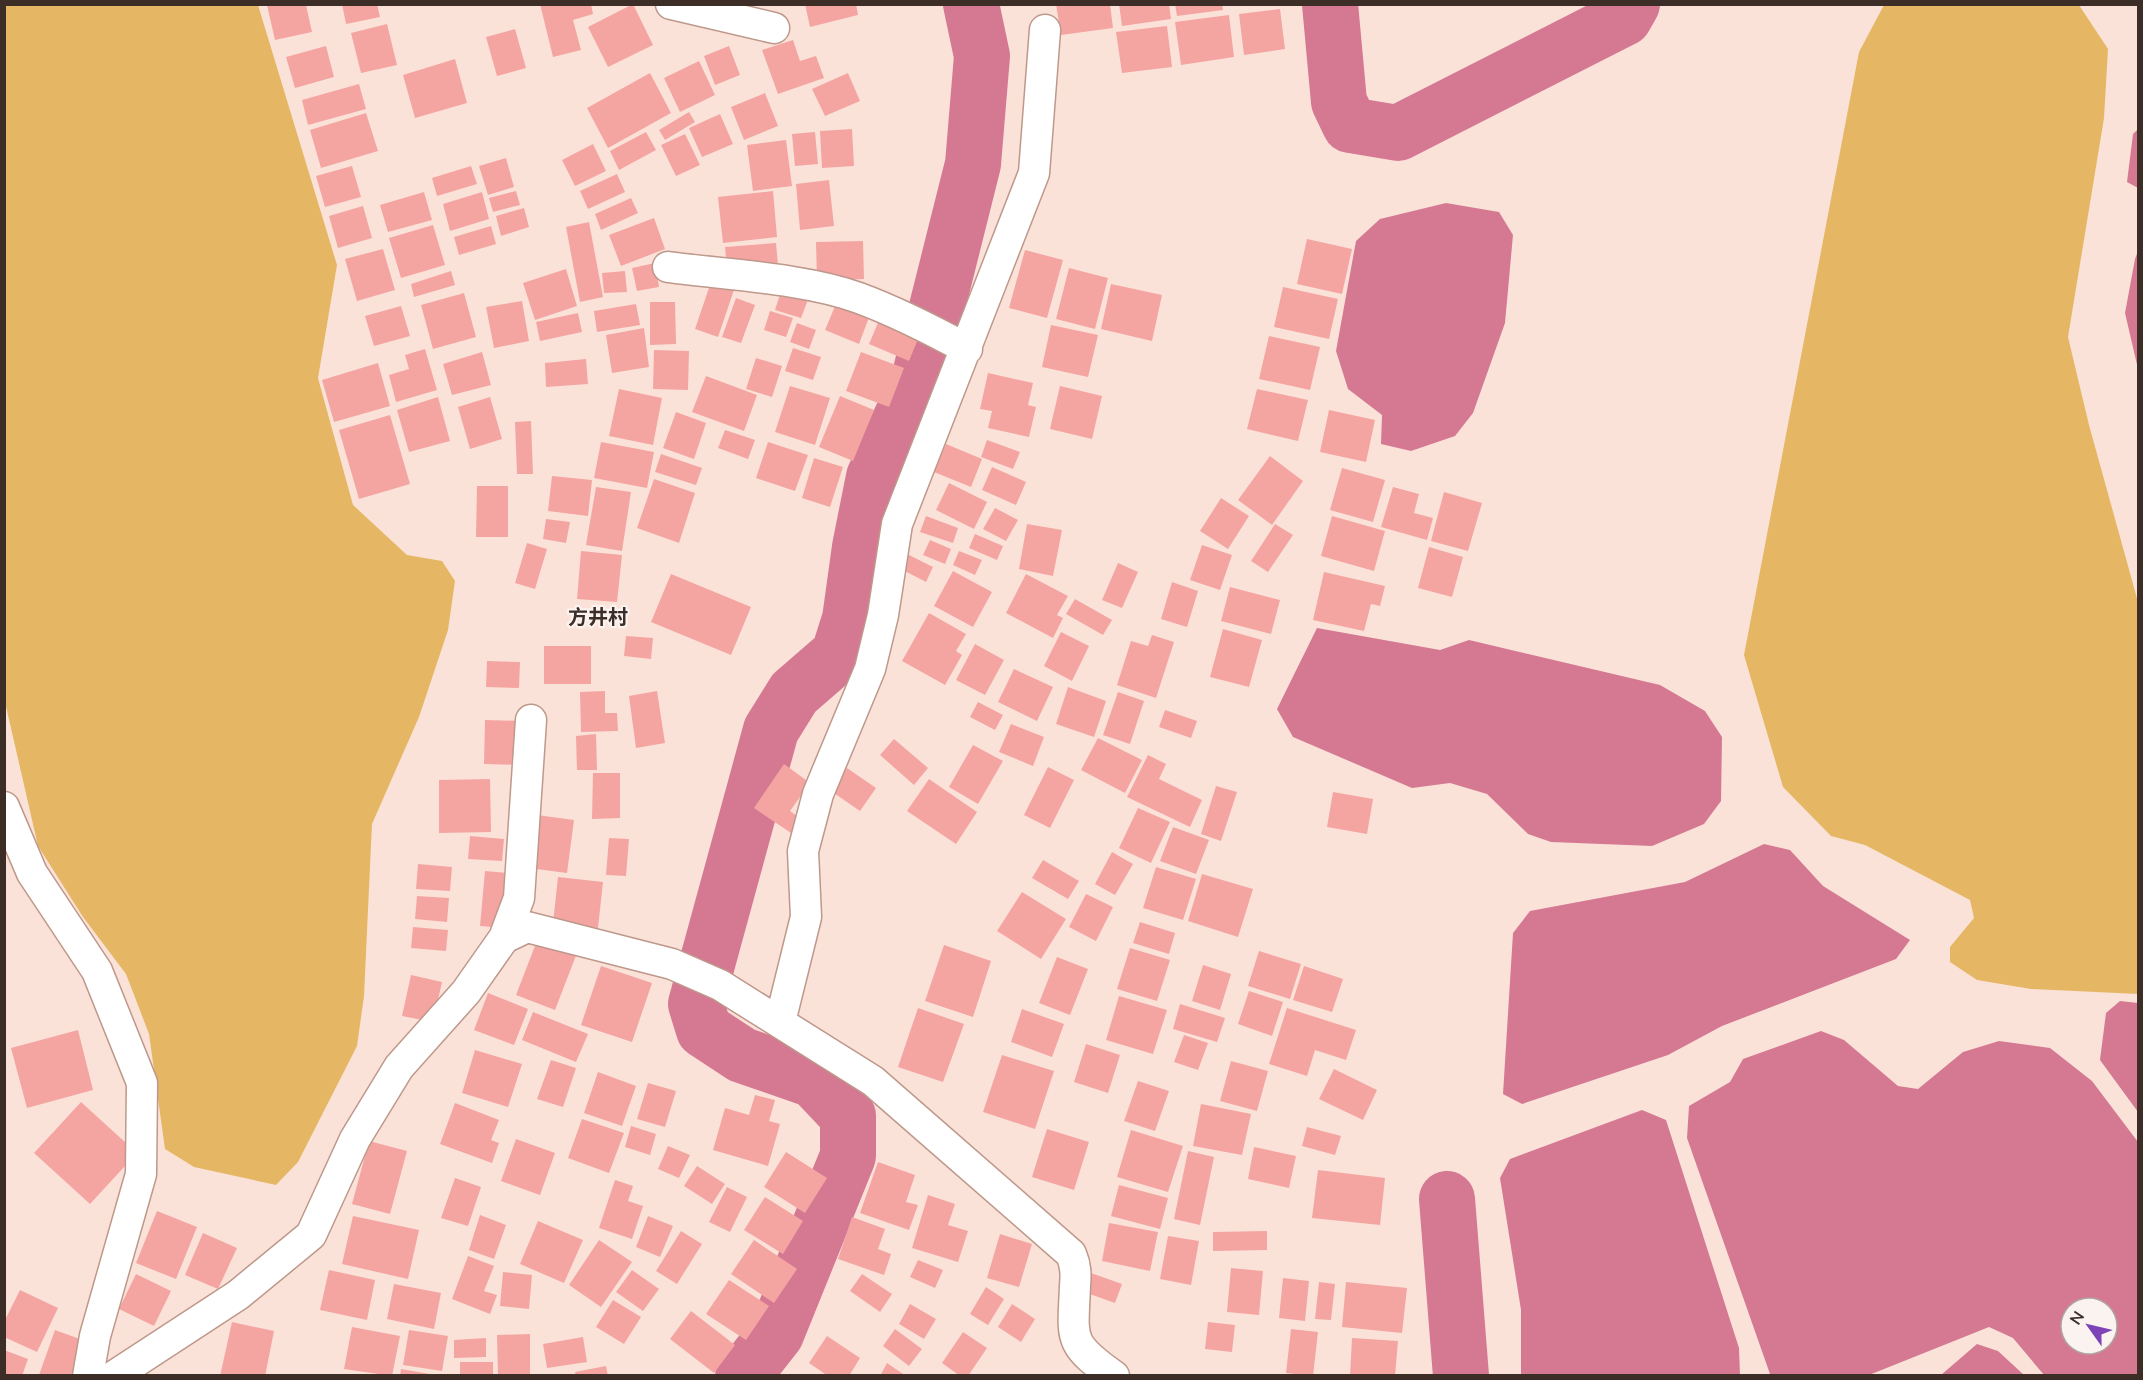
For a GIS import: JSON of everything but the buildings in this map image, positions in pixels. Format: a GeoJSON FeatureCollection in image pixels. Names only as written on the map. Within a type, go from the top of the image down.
{"type":"FeatureCollection","features":[{"type":"Feature","properties":{"kind":"street"},"geometry":{"type":"LineString","coordinates":[[671,4],[774,28]]}},
{"type":"Feature","properties":{"kind":"street"},"geometry":{"type":"LineString","coordinates":[[780,1022],[806,917],[802,851],[818,794],[870,669],[883,615],[897,524],[959,345],[1034,173],[1045,30]]}},
{"type":"Feature","properties":{"kind":"street"},"geometry":{"type":"LineString","coordinates":[[668,267],[805,286],[857,297],[914,320],[959,345]]}},
{"type":"Feature","properties":{"kind":"street"},"geometry":{"type":"LineString","coordinates":[[114,1376],[237,1294],[311,1235],[356,1139],[399,1067],[466,992],[504,938],[519,898],[531,720]]}},
{"type":"Feature","properties":{"kind":"street"},"geometry":{"type":"LineString","coordinates":[[4,807],[32,873],[97,971],[142,1083],[141,1174],[95,1336],[87,1376]]}},
{"type":"Feature","properties":{"kind":"street"},"geometry":{"type":"LineString","coordinates":[[504,938],[527,927],[672,964],[720,986],[873,1081],[1071,1254],[1076,1266],[1073,1336],[1089,1358],[1114,1376]]}},
{"type":"Feature","properties":{"kind":"shaded area"},"geometry":{"type":"Polygon","coordinates":[[[4,5],[258,5],[337,265],[318,378],[353,505],[407,555],[442,561],[455,581],[448,630],[419,717],[372,824],[364,996],[357,1046],[298,1162],[276,1185],[194,1167],[165,1149],[149,1034],[126,974],[83,917],[38,846],[5,702],[4,5]]]}},
{"type":"Feature","properties":{"kind":"shaded area"},"geometry":{"type":"Polygon","coordinates":[[[1884,5],[2079,5],[2108,49],[2104,118],[2068,337],[2089,425],[2138,602],[2138,994],[2031,989],[1977,980],[1950,962],[1950,947],[1974,918],[1970,900],[1865,845],[1831,836],[1783,787],[1744,655],[1859,52],[1884,5]]]}},
{"type":"Feature","properties":{"kind":"shaded area"},"geometry":{"type":"Polygon","coordinates":[[[2138,129],[2138,188],[2127,182],[2133,134],[2138,129]]]}},
{"type":"Feature","properties":{"kind":"shaded area"},"geometry":{"type":"Polygon","coordinates":[[[1446,203],[1499,212],[1513,235],[1505,323],[1473,413],[1455,436],[1411,451],[1381,444],[1382,415],[1348,389],[1336,351],[1356,241],[1380,219],[1446,203]]]}},
{"type":"Feature","properties":{"kind":"shaded area"},"geometry":{"type":"Polygon","coordinates":[[[2138,251],[2138,369],[2125,313],[2138,251]]]}},
{"type":"Feature","properties":{"kind":"shaded area"},"geometry":{"type":"Polygon","coordinates":[[[1317,628],[1440,650],[1469,640],[1660,685],[1705,711],[1722,737],[1721,801],[1704,824],[1652,846],[1551,842],[1528,834],[1487,794],[1450,783],[1412,788],[1293,737],[1277,709],[1317,628]]]}},
{"type":"Feature","properties":{"kind":"shaded area"},"geometry":{"type":"Polygon","coordinates":[[[1764,844],[1790,850],[1823,886],[1910,940],[1896,959],[1722,1026],[1668,1055],[1522,1104],[1503,1094],[1513,933],[1530,911],[1685,882],[1764,844]]]}},
{"type":"Feature","properties":{"kind":"shaded area"},"geometry":{"type":"Polygon","coordinates":[[[2120,1001],[2138,1003],[2138,1112],[2100,1060],[2106,1013],[2120,1001]]]}},
{"type":"Feature","properties":{"kind":"shaded area"},"geometry":{"type":"Polygon","coordinates":[[[1821,1031],[1844,1040],[1898,1086],[1918,1089],[1963,1052],[1999,1041],[2050,1048],[2092,1081],[2138,1142],[2138,1375],[2044,1375],[2013,1338],[1989,1327],[1869,1375],[1770,1374],[1687,1138],[1689,1106],[1730,1082],[1743,1059],[1821,1031]]]}},
{"type":"Feature","properties":{"kind":"shaded area"},"geometry":{"type":"Polygon","coordinates":[[[1642,1110],[1666,1120],[1739,1348],[1740,1375],[1521,1375],[1521,1310],[1500,1178],[1510,1159],[1642,1110]]]}},
{"type":"Feature","properties":{"kind":"shaded area"},"geometry":{"type":"Polygon","coordinates":[[[1977,1344],[1998,1351],[2024,1375],[1941,1375],[1977,1344]]]}},
{"type":"Feature","properties":{"kind":"waterway"},"geometry":{"type":"LineString","coordinates":[[743,1376],[776,1334],[848,1156],[848,1116],[814,1080],[742,1055],[704,1030],[696,1004],[771,730],[794,693],[839,654],[850,619],[860,547],[874,477],[919,379],[973,164],[982,56],[971,4]]}},
{"type":"Feature","properties":{"kind":"waterway"},"geometry":{"type":"LineString","coordinates":[[1330,4],[1339,102],[1350,125],[1398,133],[1624,18],[1632,4]]}},
{"type":"Feature","properties":{"kind":"waterway"},"geometry":{"type":"LineString","coordinates":[[1447,1199],[1461,1376]]}},
{"type":"Feature","properties":{"kind":"district","name":"方井村"},"geometry":{"type":"Point","coordinates":[598,617]}}]}
